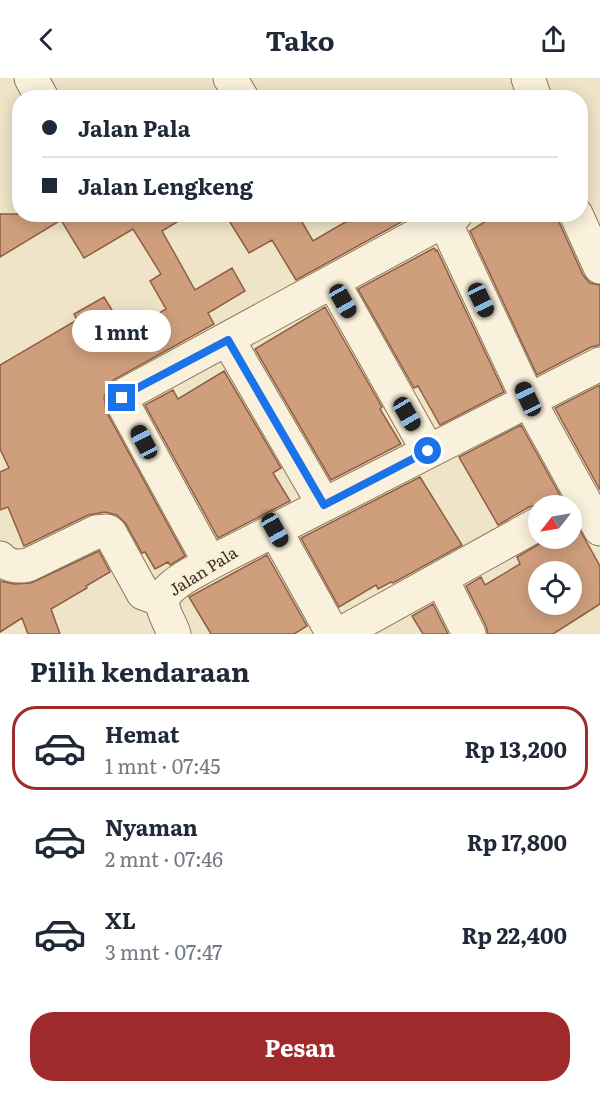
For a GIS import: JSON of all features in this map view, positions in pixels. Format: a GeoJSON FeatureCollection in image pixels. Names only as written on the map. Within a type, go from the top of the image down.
{"type":"FeatureCollection","features":[{"type":"Feature","properties":{"kind":"street"},"geometry":{"type":"LineString","coordinates":[[210,563],[122,402],[124,395],[441,222]]}},
{"type":"Feature","properties":{"kind":"street"},"geometry":{"type":"LineString","coordinates":[[452,222],[528,399],[574,495]]}},
{"type":"Feature","properties":{"kind":"street"},"geometry":{"type":"LineString","coordinates":[[580,222],[600,267]]}},
{"type":"Feature","properties":{"kind":"street"},"geometry":{"type":"LineString","coordinates":[[333,282],[428,451]]}},
{"type":"Feature","properties":{"kind":"street"},"geometry":{"type":"LineString","coordinates":[[228,340],[324,505]]}},
{"type":"Feature","properties":{"kind":"street","name":"Jalan Pala"},"geometry":{"type":"LineString","coordinates":[[174,634],[162,600],[168,589],[210,563],[600,364]]}},
{"type":"Feature","properties":{"kind":"street"},"geometry":{"type":"LineString","coordinates":[[582,508],[600,529]]}},
{"type":"Feature","properties":{"kind":"street"},"geometry":{"type":"LineString","coordinates":[[275,530],[333,634]]}},
{"type":"Feature","properties":{"kind":"street"},"geometry":{"type":"LineString","coordinates":[[340,634],[528,530]]}},
{"type":"Feature","properties":{"kind":"street"},"geometry":{"type":"LineString","coordinates":[[0,558],[17,567],[28,565],[96,532],[107,531],[143,593],[162,600]]}},
{"type":"Feature","properties":{"kind":"street"},"geometry":{"type":"LineString","coordinates":[[441,578],[469,634]]}},
{"type":"Feature","properties":{"kind":"building"},"geometry":{"type":"Polygon","coordinates":[[[0,214],[12,214],[12,222],[58,222],[0,257],[0,214]]]}},
{"type":"Feature","properties":{"kind":"building"},"geometry":{"type":"Polygon","coordinates":[[[62,222],[177,222],[162,231],[195,290],[232,268],[245,291],[208,313],[214,324],[115,379],[109,384],[104,397],[106,411],[185,556],[170,565],[168,562],[155,569],[145,552],[142,553],[126,524],[117,515],[105,512],[88,515],[24,546],[8,507],[0,510],[0,472],[9,468],[0,449],[0,365],[77,320],[74,314],[104,297],[126,333],[166,309],[150,281],[161,274],[133,229],[84,258],[62,222]]]}},
{"type":"Feature","properties":{"kind":"building"},"geometry":{"type":"Polygon","coordinates":[[[230,222],[302,222],[313,241],[345,222],[401,222],[296,280],[272,240],[249,253],[230,222]]]}},
{"type":"Feature","properties":{"kind":"building"},"geometry":{"type":"Polygon","coordinates":[[[484,222],[559,222],[583,275],[590,283],[600,285],[600,345],[591,347],[537,375],[470,231],[484,222]]]}},
{"type":"Feature","properties":{"kind":"building"},"geometry":{"type":"Polygon","coordinates":[[[434,248],[437,250],[504,392],[440,425],[418,386],[414,388],[358,289],[434,248]]]}},
{"type":"Feature","properties":{"kind":"building"},"geometry":{"type":"Polygon","coordinates":[[[325,307],[401,444],[331,480],[255,349],[325,307]]]}},
{"type":"Feature","properties":{"kind":"building"},"geometry":{"type":"Polygon","coordinates":[[[224,371],[281,468],[273,473],[290,501],[218,538],[145,405],[173,390],[178,399],[224,371]]]}},
{"type":"Feature","properties":{"kind":"building"},"geometry":{"type":"Polygon","coordinates":[[[600,385],[600,490],[555,408],[600,385]]]}},
{"type":"Feature","properties":{"kind":"building"},"geometry":{"type":"Polygon","coordinates":[[[521,425],[560,495],[528,495],[528,508],[498,525],[459,457],[521,425]]]}},
{"type":"Feature","properties":{"kind":"building"},"geometry":{"type":"Polygon","coordinates":[[[420,477],[462,545],[393,583],[378,589],[376,585],[339,607],[301,538],[420,477]]]}},
{"type":"Feature","properties":{"kind":"building"},"geometry":{"type":"Polygon","coordinates":[[[582,534],[600,566],[600,604],[553,634],[488,634],[466,586],[481,577],[485,585],[520,564],[517,557],[530,549],[582,549],[582,534]]]}},
{"type":"Feature","properties":{"kind":"building"},"geometry":{"type":"Polygon","coordinates":[[[99,551],[110,572],[51,609],[60,634],[28,634],[22,618],[0,632],[0,581],[14,584],[31,583],[99,551]]]}},
{"type":"Feature","properties":{"kind":"building"},"geometry":{"type":"Polygon","coordinates":[[[267,555],[307,626],[294,634],[211,634],[189,597],[267,555]]]}},
{"type":"Feature","properties":{"kind":"building"},"geometry":{"type":"Polygon","coordinates":[[[433,604],[448,634],[423,634],[412,616],[433,604]]]}},
{"type":"Feature","properties":{"kind":"route"},"geometry":{"type":"LineString","coordinates":[[122,398],[228,340],[324,505],[428,451]]}}]}
